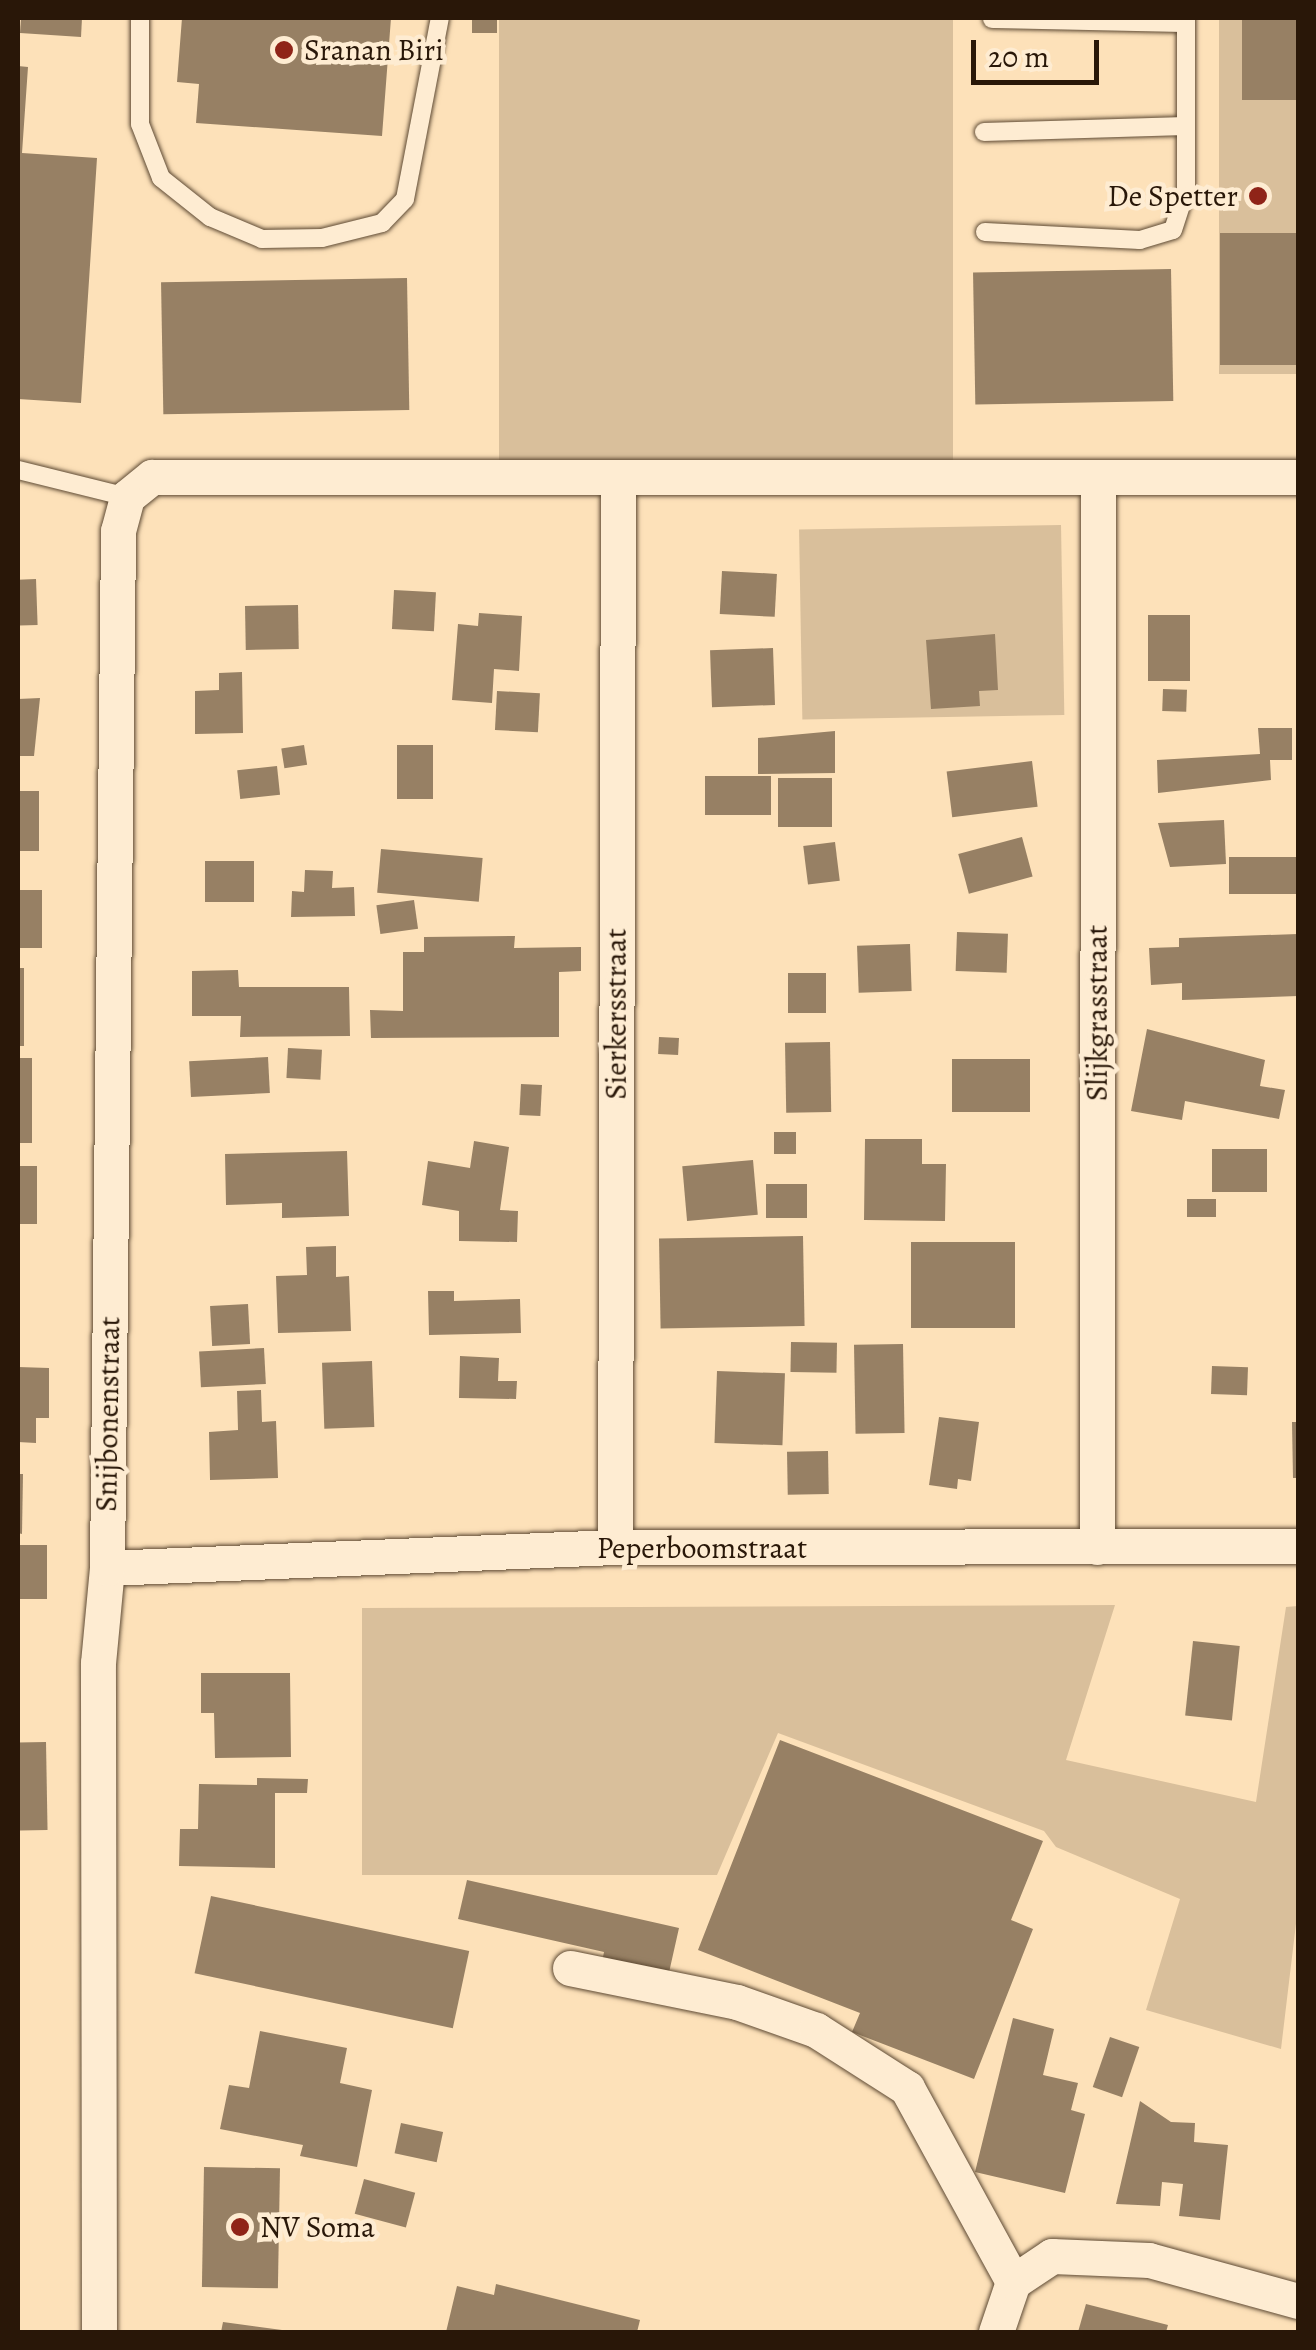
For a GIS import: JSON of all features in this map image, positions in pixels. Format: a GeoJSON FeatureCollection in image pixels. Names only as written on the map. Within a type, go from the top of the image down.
{"type":"FeatureCollection","features":[{"type":"Feature","properties":{"kind":"street"},"geometry":{"type":"LineString","coordinates":[[127,497],[152,476],[618,481],[1298,477]]}},
{"type":"Feature","properties":{"kind":"street","name":"Slijkgrasstraat"},"geometry":{"type":"LineString","coordinates":[[1096,1548],[1098,478]]}},
{"type":"Feature","properties":{"kind":"street","name":"Sierkersstraat"},"geometry":{"type":"LineString","coordinates":[[615,1547],[618,481]]}},
{"type":"Feature","properties":{"kind":"street","name":"Snijbonenstraat"},"geometry":{"type":"LineString","coordinates":[[99,2332],[98,1663],[107,1568],[118,531],[127,497]]}},
{"type":"Feature","properties":{"kind":"street","name":"Peperboomstraat"},"geometry":{"type":"LineString","coordinates":[[107,1568],[615,1547],[1298,1546]]}},
{"type":"Feature","properties":{"kind":"street"},"geometry":{"type":"LineString","coordinates":[[570,1968],[737,2002],[873,2060],[907,2088],[1013,2282]]}},
{"type":"Feature","properties":{"kind":"street"},"geometry":{"type":"LineString","coordinates":[[996,2332],[1013,2282],[1052,2256],[1150,2260],[1298,2301]]}},
{"type":"Feature","properties":{"kind":"lane"},"geometry":{"type":"LineString","coordinates":[[140,18],[140,124],[161,178],[210,218],[262,239],[322,238],[382,223],[405,199],[440,18]]}},
{"type":"Feature","properties":{"kind":"lane"},"geometry":{"type":"LineString","coordinates":[[985,232],[1167,235],[1186,190],[1186,20],[992,19]]}},
{"type":"Feature","properties":{"kind":"lane"},"geometry":{"type":"LineString","coordinates":[[984,132],[1185,126]]}},
{"type":"Feature","properties":{"kind":"lane"},"geometry":{"type":"LineString","coordinates":[[18,470],[127,497]]}},
{"type":"Feature","properties":{"kind":"shaded area"},"geometry":{"type":"Polygon","coordinates":[[[499,18],[953,18],[953,464],[499,464],[499,18]]]}},
{"type":"Feature","properties":{"kind":"shaded area","name":"De Spetter"},"geometry":{"type":"Polygon","coordinates":[[[1219,18],[1298,18],[1298,374],[1219,374],[1219,18]]]}},
{"type":"Feature","properties":{"kind":"shaded area"},"geometry":{"type":"Polygon","coordinates":[[[1061,525],[1064,715],[802,720],[799,530],[1061,525]]]}},
{"type":"Feature","properties":{"kind":"shaded area"},"geometry":{"type":"Polygon","coordinates":[[[1115,1605],[1066,1760],[1256,1802],[1286,1607],[1298,1606],[1298,1907],[1281,2049],[1146,2010],[1180,1899],[1056,1847],[1044,1831],[778,1733],[717,1875],[362,1875],[362,1608],[1115,1605]]]}},
{"type":"Feature","properties":{"kind":"building"},"geometry":{"type":"Polygon","coordinates":[[[21,18],[82,18],[81,37],[20,33],[21,18]]]}},
{"type":"Feature","properties":{"kind":"building","name":"Sranan Biri"},"geometry":{"type":"Polygon","coordinates":[[[182,18],[391,18],[382,136],[196,123],[199,84],[177,82],[182,18]]]}},
{"type":"Feature","properties":{"kind":"building"},"geometry":{"type":"Polygon","coordinates":[[[472,18],[497,18],[497,33],[472,33],[472,18]]]}},
{"type":"Feature","properties":{"kind":"building"},"geometry":{"type":"Polygon","coordinates":[[[1242,18],[1298,18],[1298,100],[1242,100],[1242,18]]]}},
{"type":"Feature","properties":{"kind":"building"},"geometry":{"type":"Polygon","coordinates":[[[18,66],[28,67],[22,153],[97,158],[81,403],[18,399],[18,66]]]}},
{"type":"Feature","properties":{"kind":"building"},"geometry":{"type":"Polygon","coordinates":[[[1220,233],[1298,233],[1298,365],[1220,365],[1220,233]]]}},
{"type":"Feature","properties":{"kind":"building"},"geometry":{"type":"Polygon","coordinates":[[[1171,269],[1173,401],[975,404],[973,272],[1171,269]]]}},
{"type":"Feature","properties":{"kind":"building"},"geometry":{"type":"Polygon","coordinates":[[[407,278],[409,410],[163,414],[161,282],[407,278]]]}},
{"type":"Feature","properties":{"kind":"building"},"geometry":{"type":"Polygon","coordinates":[[[722,571],[777,574],[775,617],[720,614],[722,571]]]}},
{"type":"Feature","properties":{"kind":"building"},"geometry":{"type":"Polygon","coordinates":[[[36,579],[38,625],[20,626],[18,580],[36,579]]]}},
{"type":"Feature","properties":{"kind":"building"},"geometry":{"type":"Polygon","coordinates":[[[394,590],[436,592],[434,631],[392,629],[394,590]]]}},
{"type":"Feature","properties":{"kind":"building"},"geometry":{"type":"Polygon","coordinates":[[[298,605],[299,649],[246,650],[245,606],[298,605]]]}},
{"type":"Feature","properties":{"kind":"building"},"geometry":{"type":"Polygon","coordinates":[[[479,613],[522,616],[519,671],[494,669],[492,703],[452,700],[458,624],[478,626],[479,613]]]}},
{"type":"Feature","properties":{"kind":"building"},"geometry":{"type":"Polygon","coordinates":[[[1148,615],[1190,615],[1190,681],[1148,681],[1148,615]]]}},
{"type":"Feature","properties":{"kind":"building"},"geometry":{"type":"Polygon","coordinates":[[[995,634],[998,690],[979,691],[980,706],[931,709],[926,640],[995,634]]]}},
{"type":"Feature","properties":{"kind":"building"},"geometry":{"type":"Polygon","coordinates":[[[773,648],[775,705],[712,707],[710,650],[773,648]]]}},
{"type":"Feature","properties":{"kind":"building"},"geometry":{"type":"Polygon","coordinates":[[[242,672],[243,733],[195,734],[195,691],[219,690],[219,673],[242,672]]]}},
{"type":"Feature","properties":{"kind":"building"},"geometry":{"type":"Polygon","coordinates":[[[1163,689],[1187,690],[1186,712],[1162,711],[1163,689]]]}},
{"type":"Feature","properties":{"kind":"building"},"geometry":{"type":"Polygon","coordinates":[[[497,691],[540,693],[538,732],[495,730],[497,691]]]}},
{"type":"Feature","properties":{"kind":"building"},"geometry":{"type":"Polygon","coordinates":[[[40,698],[34,756],[18,756],[18,699],[40,698]]]}},
{"type":"Feature","properties":{"kind":"building"},"geometry":{"type":"Polygon","coordinates":[[[1258,728],[1292,728],[1292,760],[1270,760],[1271,780],[1158,793],[1157,760],[1260,754],[1258,728]]]}},
{"type":"Feature","properties":{"kind":"building"},"geometry":{"type":"Polygon","coordinates":[[[835,731],[835,773],[758,774],[758,738],[835,731]]]}},
{"type":"Feature","properties":{"kind":"building"},"geometry":{"type":"Polygon","coordinates":[[[304,745],[307,765],[284,768],[281,749],[304,745]]]}},
{"type":"Feature","properties":{"kind":"building"},"geometry":{"type":"Polygon","coordinates":[[[397,745],[433,745],[433,799],[397,799],[397,745]]]}},
{"type":"Feature","properties":{"kind":"building"},"geometry":{"type":"Polygon","coordinates":[[[1032,761],[1038,807],[952,817],[947,771],[1032,761]]]}},
{"type":"Feature","properties":{"kind":"building"},"geometry":{"type":"Polygon","coordinates":[[[277,766],[280,795],[240,799],[237,770],[277,766]]]}},
{"type":"Feature","properties":{"kind":"building"},"geometry":{"type":"Polygon","coordinates":[[[705,776],[771,776],[771,815],[705,815],[705,776]]]}},
{"type":"Feature","properties":{"kind":"building"},"geometry":{"type":"Polygon","coordinates":[[[778,778],[832,778],[832,827],[778,827],[778,778]]]}},
{"type":"Feature","properties":{"kind":"building"},"geometry":{"type":"Polygon","coordinates":[[[18,791],[39,791],[39,851],[18,851],[18,791]]]}},
{"type":"Feature","properties":{"kind":"building"},"geometry":{"type":"Polygon","coordinates":[[[1224,820],[1226,864],[1170,867],[1158,823],[1224,820]]]}},
{"type":"Feature","properties":{"kind":"building"},"geometry":{"type":"Polygon","coordinates":[[[1022,837],[1033,877],[969,894],[958,854],[1022,837]]]}},
{"type":"Feature","properties":{"kind":"building"},"geometry":{"type":"Polygon","coordinates":[[[835,842],[840,881],[808,885],[803,846],[835,842]]]}},
{"type":"Feature","properties":{"kind":"building"},"geometry":{"type":"Polygon","coordinates":[[[381,849],[483,858],[479,902],[377,893],[381,849]]]}},
{"type":"Feature","properties":{"kind":"building"},"geometry":{"type":"Polygon","coordinates":[[[1229,857],[1298,857],[1298,894],[1229,894],[1229,857]]]}},
{"type":"Feature","properties":{"kind":"building"},"geometry":{"type":"Polygon","coordinates":[[[205,861],[254,861],[254,902],[205,902],[205,861]]]}},
{"type":"Feature","properties":{"kind":"building"},"geometry":{"type":"Polygon","coordinates":[[[305,870],[333,871],[332,888],[354,887],[355,916],[291,917],[292,891],[304,892],[305,870]]]}},
{"type":"Feature","properties":{"kind":"building"},"geometry":{"type":"Polygon","coordinates":[[[18,890],[42,890],[42,948],[18,948],[18,890]]]}},
{"type":"Feature","properties":{"kind":"building"},"geometry":{"type":"Polygon","coordinates":[[[414,900],[418,929],[380,934],[376,905],[414,900]]]}},
{"type":"Feature","properties":{"kind":"building"},"geometry":{"type":"Polygon","coordinates":[[[957,932],[1008,934],[1007,973],[956,971],[957,932]]]}},
{"type":"Feature","properties":{"kind":"building"},"geometry":{"type":"Polygon","coordinates":[[[1298,934],[1298,996],[1182,1000],[1182,983],[1151,985],[1149,948],[1179,947],[1179,938],[1298,934]]]}},
{"type":"Feature","properties":{"kind":"building"},"geometry":{"type":"Polygon","coordinates":[[[515,936],[514,948],[581,947],[581,971],[559,972],[559,1037],[371,1038],[370,1010],[403,1011],[403,952],[424,952],[424,937],[515,936]]]}},
{"type":"Feature","properties":{"kind":"building"},"geometry":{"type":"Polygon","coordinates":[[[910,944],[912,991],[859,993],[857,946],[910,944]]]}},
{"type":"Feature","properties":{"kind":"building"},"geometry":{"type":"Polygon","coordinates":[[[18,968],[24,968],[24,1046],[18,1046],[18,968]]]}},
{"type":"Feature","properties":{"kind":"building"},"geometry":{"type":"Polygon","coordinates":[[[238,970],[239,987],[349,987],[350,1036],[240,1037],[241,1016],[192,1016],[192,971],[238,970]]]}},
{"type":"Feature","properties":{"kind":"building"},"geometry":{"type":"Polygon","coordinates":[[[788,973],[826,973],[826,1013],[788,1013],[788,973]]]}},
{"type":"Feature","properties":{"kind":"building"},"geometry":{"type":"Polygon","coordinates":[[[1147,1029],[1265,1060],[1260,1086],[1285,1090],[1279,1119],[1185,1101],[1182,1120],[1131,1111],[1147,1029]]]}},
{"type":"Feature","properties":{"kind":"building"},"geometry":{"type":"Polygon","coordinates":[[[659,1037],[679,1038],[678,1055],[658,1054],[659,1037]]]}},
{"type":"Feature","properties":{"kind":"building"},"geometry":{"type":"Polygon","coordinates":[[[830,1042],[831,1112],[786,1113],[785,1043],[830,1042]]]}},
{"type":"Feature","properties":{"kind":"building"},"geometry":{"type":"Polygon","coordinates":[[[288,1048],[322,1050],[320,1080],[286,1078],[288,1048]]]}},
{"type":"Feature","properties":{"kind":"building"},"geometry":{"type":"Polygon","coordinates":[[[268,1057],[270,1093],[191,1097],[189,1061],[268,1057]]]}},
{"type":"Feature","properties":{"kind":"building"},"geometry":{"type":"Polygon","coordinates":[[[18,1058],[32,1058],[32,1143],[18,1143],[18,1058]]]}},
{"type":"Feature","properties":{"kind":"building"},"geometry":{"type":"Polygon","coordinates":[[[952,1059],[1030,1059],[1030,1112],[952,1112],[952,1059]]]}},
{"type":"Feature","properties":{"kind":"building"},"geometry":{"type":"Polygon","coordinates":[[[521,1084],[542,1085],[540,1116],[519,1115],[521,1084]]]}},
{"type":"Feature","properties":{"kind":"building"},"geometry":{"type":"Polygon","coordinates":[[[774,1132],[796,1132],[796,1154],[774,1154],[774,1132]]]}},
{"type":"Feature","properties":{"kind":"building"},"geometry":{"type":"Polygon","coordinates":[[[865,1139],[922,1139],[922,1164],[946,1164],[945,1221],[864,1220],[865,1139]]]}},
{"type":"Feature","properties":{"kind":"building"},"geometry":{"type":"Polygon","coordinates":[[[474,1141],[509,1147],[500,1210],[518,1211],[517,1242],[459,1241],[459,1211],[422,1205],[428,1161],[470,1168],[474,1141]]]}},
{"type":"Feature","properties":{"kind":"building"},"geometry":{"type":"Polygon","coordinates":[[[1212,1149],[1267,1149],[1267,1192],[1212,1192],[1212,1149]]]}},
{"type":"Feature","properties":{"kind":"building"},"geometry":{"type":"Polygon","coordinates":[[[347,1151],[349,1216],[282,1218],[282,1203],[226,1205],[225,1154],[347,1151]]]}},
{"type":"Feature","properties":{"kind":"building"},"geometry":{"type":"Polygon","coordinates":[[[753,1160],[758,1215],[687,1221],[682,1166],[753,1160]]]}},
{"type":"Feature","properties":{"kind":"building"},"geometry":{"type":"Polygon","coordinates":[[[18,1166],[37,1166],[37,1224],[18,1224],[18,1166]]]}},
{"type":"Feature","properties":{"kind":"building"},"geometry":{"type":"Polygon","coordinates":[[[766,1184],[807,1184],[807,1218],[766,1218],[766,1184]]]}},
{"type":"Feature","properties":{"kind":"building"},"geometry":{"type":"Polygon","coordinates":[[[1187,1199],[1216,1199],[1216,1217],[1187,1217],[1187,1199]]]}},
{"type":"Feature","properties":{"kind":"building"},"geometry":{"type":"Polygon","coordinates":[[[803,1236],[805,1326],[661,1328],[659,1239],[803,1236]]]}},
{"type":"Feature","properties":{"kind":"building"},"geometry":{"type":"Polygon","coordinates":[[[911,1242],[1015,1242],[1015,1328],[911,1328],[911,1242]]]}},
{"type":"Feature","properties":{"kind":"building"},"geometry":{"type":"Polygon","coordinates":[[[336,1246],[336,1277],[349,1276],[351,1331],[278,1333],[276,1276],[307,1275],[306,1247],[336,1246]]]}},
{"type":"Feature","properties":{"kind":"building"},"geometry":{"type":"Polygon","coordinates":[[[428,1291],[454,1291],[454,1301],[520,1299],[521,1333],[429,1335],[428,1291]]]}},
{"type":"Feature","properties":{"kind":"building"},"geometry":{"type":"Polygon","coordinates":[[[248,1304],[250,1344],[212,1346],[210,1306],[248,1304]]]}},
{"type":"Feature","properties":{"kind":"building"},"geometry":{"type":"Polygon","coordinates":[[[791,1342],[837,1343],[836,1373],[790,1372],[791,1342]]]}},
{"type":"Feature","properties":{"kind":"building"},"geometry":{"type":"Polygon","coordinates":[[[903,1344],[905,1433],[856,1434],[854,1345],[903,1344]]]}},
{"type":"Feature","properties":{"kind":"building"},"geometry":{"type":"Polygon","coordinates":[[[264,1348],[266,1384],[201,1387],[199,1351],[264,1348]]]}},
{"type":"Feature","properties":{"kind":"building"},"geometry":{"type":"Polygon","coordinates":[[[460,1356],[499,1358],[498,1381],[517,1381],[516,1399],[459,1398],[460,1356]]]}},
{"type":"Feature","properties":{"kind":"building"},"geometry":{"type":"Polygon","coordinates":[[[372,1361],[374,1427],[324,1429],[322,1363],[372,1361]]]}},
{"type":"Feature","properties":{"kind":"building"},"geometry":{"type":"Polygon","coordinates":[[[1212,1366],[1248,1367],[1247,1395],[1211,1394],[1212,1366]]]}},
{"type":"Feature","properties":{"kind":"building"},"geometry":{"type":"Polygon","coordinates":[[[18,1367],[49,1368],[49,1418],[36,1418],[36,1443],[18,1442],[18,1367]]]}},
{"type":"Feature","properties":{"kind":"building"},"geometry":{"type":"Polygon","coordinates":[[[717,1371],[785,1373],[782,1445],[714,1443],[717,1371]]]}},
{"type":"Feature","properties":{"kind":"building"},"geometry":{"type":"Polygon","coordinates":[[[261,1390],[262,1422],[276,1421],[278,1478],[210,1480],[209,1432],[238,1430],[237,1391],[261,1390]]]}},
{"type":"Feature","properties":{"kind":"building"},"geometry":{"type":"Polygon","coordinates":[[[939,1417],[979,1422],[971,1481],[958,1479],[957,1489],[929,1485],[939,1417]]]}},
{"type":"Feature","properties":{"kind":"building"},"geometry":{"type":"Polygon","coordinates":[[[1292,1422],[1298,1422],[1298,1478],[1293,1478],[1292,1422]]]}},
{"type":"Feature","properties":{"kind":"building"},"geometry":{"type":"Polygon","coordinates":[[[828,1451],[829,1494],[788,1495],[787,1452],[828,1451]]]}},
{"type":"Feature","properties":{"kind":"building"},"geometry":{"type":"Polygon","coordinates":[[[18,1474],[23,1474],[22,1534],[18,1533],[18,1474]]]}},
{"type":"Feature","properties":{"kind":"building"},"geometry":{"type":"Polygon","coordinates":[[[18,1545],[47,1545],[47,1599],[18,1599],[18,1545]]]}},
{"type":"Feature","properties":{"kind":"building"},"geometry":{"type":"Polygon","coordinates":[[[1193,1641],[1240,1646],[1232,1721],[1185,1716],[1193,1641]]]}},
{"type":"Feature","properties":{"kind":"building"},"geometry":{"type":"Polygon","coordinates":[[[201,1673],[290,1673],[291,1757],[215,1758],[214,1713],[201,1713],[201,1673]]]}},
{"type":"Feature","properties":{"kind":"building"},"geometry":{"type":"Polygon","coordinates":[[[780,1740],[1043,1841],[1011,1920],[1033,1929],[974,2079],[852,2032],[860,2013],[698,1950],[780,1740]]]}},
{"type":"Feature","properties":{"kind":"building"},"geometry":{"type":"Polygon","coordinates":[[[18,1742],[46,1742],[48,1830],[20,1830],[18,1742]]]}},
{"type":"Feature","properties":{"kind":"building"},"geometry":{"type":"Polygon","coordinates":[[[257,1778],[308,1779],[307,1793],[275,1793],[275,1868],[179,1866],[180,1829],[198,1829],[199,1784],[257,1785],[257,1778]]]}},
{"type":"Feature","properties":{"kind":"building"},"geometry":{"type":"Polygon","coordinates":[[[467,1880],[679,1928],[668,1977],[602,1962],[604,1952],[458,1919],[467,1880]]]}},
{"type":"Feature","properties":{"kind":"building"},"geometry":{"type":"Polygon","coordinates":[[[211,1896],[469,1951],[453,2028],[195,1973],[211,1896]]]}},
{"type":"Feature","properties":{"kind":"building"},"geometry":{"type":"Polygon","coordinates":[[[1013,2018],[1054,2029],[1043,2075],[1078,2083],[1071,2110],[1085,2114],[1065,2193],[975,2172],[1013,2018]]]}},
{"type":"Feature","properties":{"kind":"building"},"geometry":{"type":"Polygon","coordinates":[[[260,2031],[347,2048],[340,2083],[372,2090],[357,2167],[300,2156],[303,2145],[220,2129],[229,2085],[249,2088],[260,2031]]]}},
{"type":"Feature","properties":{"kind":"building"},"geometry":{"type":"Polygon","coordinates":[[[1110,2037],[1139,2047],[1122,2097],[1093,2087],[1110,2037]]]}},
{"type":"Feature","properties":{"kind":"building"},"geometry":{"type":"Polygon","coordinates":[[[1140,2101],[1171,2122],[1195,2123],[1194,2142],[1228,2145],[1220,2220],[1179,2216],[1183,2184],[1162,2182],[1160,2206],[1116,2204],[1140,2101]]]}},
{"type":"Feature","properties":{"kind":"building"},"geometry":{"type":"Polygon","coordinates":[[[401,2123],[443,2132],[437,2162],[395,2153],[401,2123]]]}},
{"type":"Feature","properties":{"kind":"building","name":"NV Soma"},"geometry":{"type":"Polygon","coordinates":[[[204,2167],[280,2168],[278,2288],[202,2287],[204,2167]]]}},
{"type":"Feature","properties":{"kind":"building"},"geometry":{"type":"Polygon","coordinates":[[[364,2179],[415,2193],[406,2227],[355,2214],[364,2179]]]}},
{"type":"Feature","properties":{"kind":"building"},"geometry":{"type":"Polygon","coordinates":[[[496,2284],[640,2320],[637,2332],[446,2332],[457,2286],[494,2295],[496,2284]]]}},
{"type":"Feature","properties":{"kind":"building"},"geometry":{"type":"Polygon","coordinates":[[[1086,2304],[1168,2325],[1166,2332],[1078,2332],[1086,2304]]]}},
{"type":"Feature","properties":{"kind":"building"},"geometry":{"type":"Polygon","coordinates":[[[223,2322],[282,2330],[282,2332],[221,2332],[223,2322]]]}},
{"type":"Feature","properties":{"kind":"place","name":"Sranan Biri"},"geometry":{"type":"Point","coordinates":[284,50]}},
{"type":"Feature","properties":{"kind":"place","name":"De Spetter"},"geometry":{"type":"Point","coordinates":[1258,196]}},
{"type":"Feature","properties":{"kind":"place","name":"NV Soma"},"geometry":{"type":"Point","coordinates":[240,2227]}}]}
